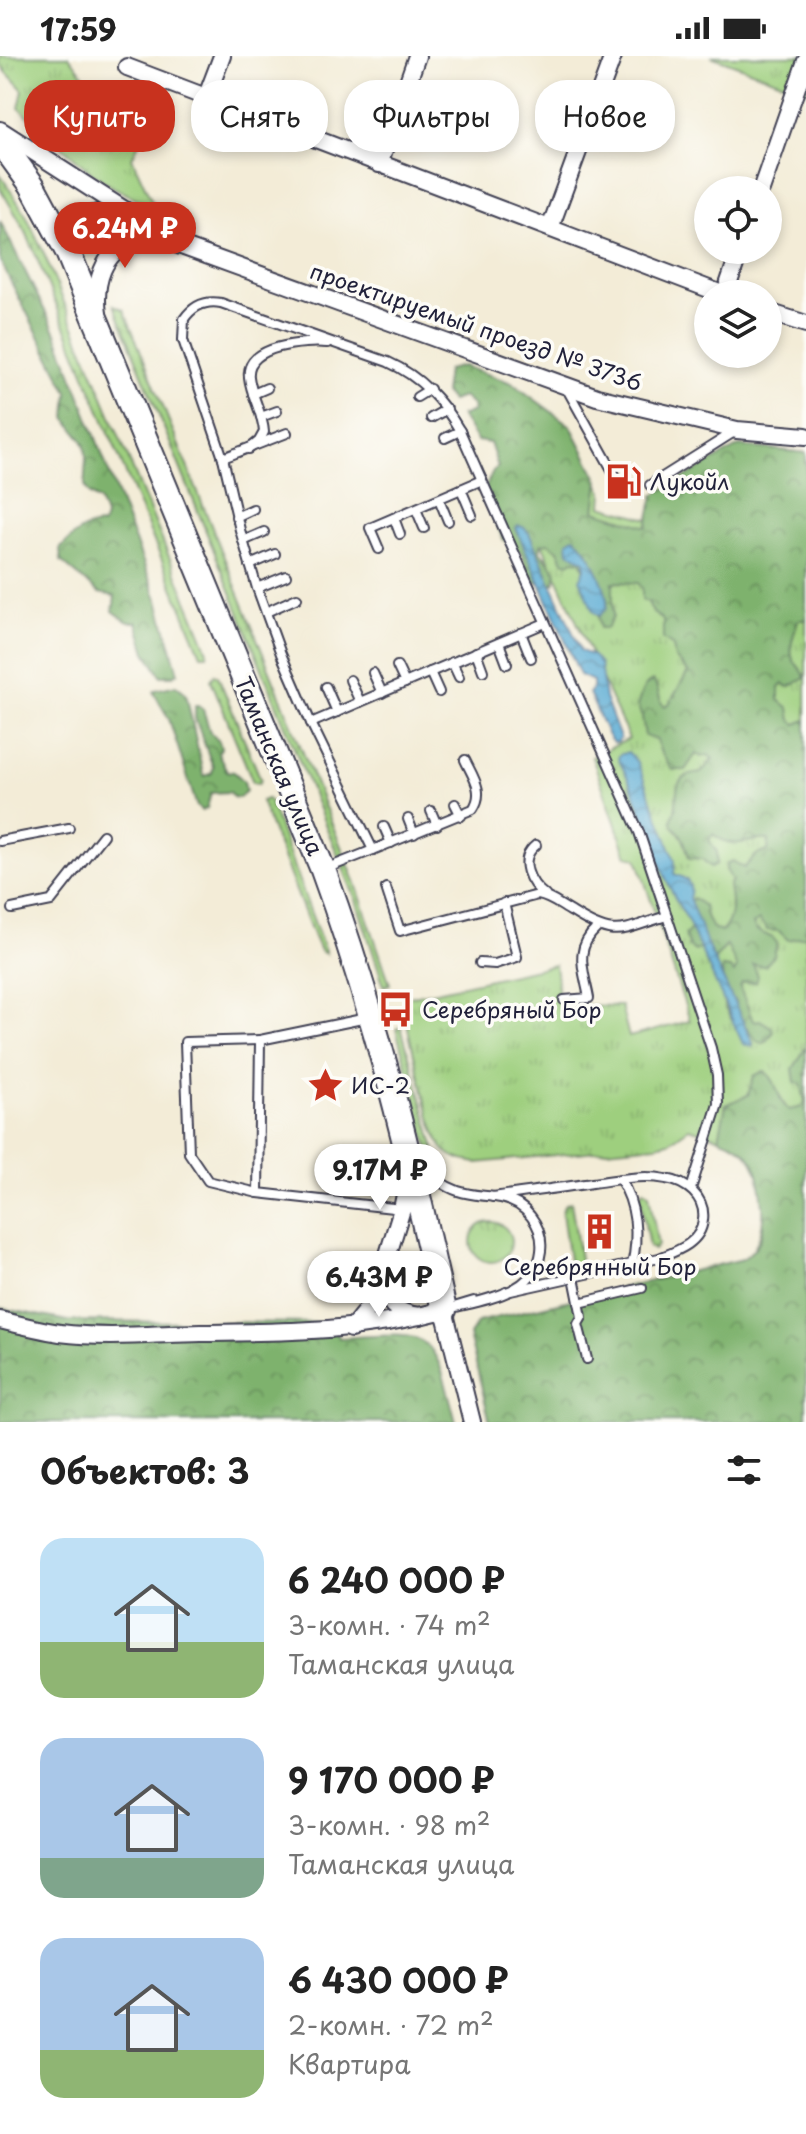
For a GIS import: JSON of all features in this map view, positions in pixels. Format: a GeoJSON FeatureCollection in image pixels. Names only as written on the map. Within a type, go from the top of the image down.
{"type":"FeatureCollection","features":[{"type":"Feature","properties":{"kind":"street"},"geometry":{"type":"LineString","coordinates":[[213,80],[222,56]]}},
{"type":"Feature","properties":{"kind":"street"},"geometry":{"type":"LineString","coordinates":[[379,164],[417,56]]}},
{"type":"Feature","properties":{"kind":"street"},"geometry":{"type":"LineString","coordinates":[[550,228],[613,56]]}},
{"type":"Feature","properties":{"kind":"street"},"geometry":{"type":"LineString","coordinates":[[766,176],[806,61]]}},
{"type":"Feature","properties":{"kind":"street"},"geometry":{"type":"LineString","coordinates":[[127,67],[191,92]]}},
{"type":"Feature","properties":{"kind":"street"},"geometry":{"type":"LineString","coordinates":[[0,130],[41,154],[152,233]]}},
{"type":"Feature","properties":{"kind":"street","name":"Таманская улица"},"geometry":{"type":"LineString","coordinates":[[0,141],[32,185],[58,232],[323,870],[372,1016],[408,1150],[412,1212],[433,1313],[472,1422]]}},
{"type":"Feature","properties":{"kind":"street"},"geometry":{"type":"LineString","coordinates":[[328,145],[694,283]]}},
{"type":"Feature","properties":{"kind":"street"},"geometry":{"type":"LineString","coordinates":[[58,232],[114,229],[152,233]]}},
{"type":"Feature","properties":{"kind":"street"},"geometry":{"type":"LineString","coordinates":[[100,329],[97,304],[104,265],[122,246],[152,233]]}},
{"type":"Feature","properties":{"kind":"street","name":"проектируемый проезд № 3736"},"geometry":{"type":"LineString","coordinates":[[152,233],[597,397],[737,430],[806,436]]}},
{"type":"Feature","properties":{"kind":"street"},"geometry":{"type":"LineString","coordinates":[[782,316],[806,324]]}},
{"type":"Feature","properties":{"kind":"street"},"geometry":{"type":"LineString","coordinates":[[351,1329],[372,1303],[412,1212]]}},
{"type":"Feature","properties":{"kind":"street"},"geometry":{"type":"LineString","coordinates":[[382,1276],[383,1291],[389,1302],[410,1315],[433,1313]]}},
{"type":"Feature","properties":{"kind":"street"},"geometry":{"type":"LineString","coordinates":[[0,1320],[59,1333],[87,1335],[351,1329],[433,1313]]}},
{"type":"Feature","properties":{"kind":"lane"},"geometry":{"type":"LineString","coordinates":[[373,850],[311,723],[250,565],[223,458],[182,336],[184,319],[192,309],[210,302],[221,303],[400,367],[430,389],[460,431],[639,832],[711,1048],[717,1075],[718,1104],[691,1189]]}},
{"type":"Feature","properties":{"kind":"lane"},"geometry":{"type":"LineString","coordinates":[[249,449],[262,436],[261,417],[248,371],[250,364],[258,356],[278,348],[308,342],[340,345]]}},
{"type":"Feature","properties":{"kind":"lane"},"geometry":{"type":"LineString","coordinates":[[565,385],[615,475]]}},
{"type":"Feature","properties":{"kind":"lane"},"geometry":{"type":"LineString","coordinates":[[253,394],[267,388]]}},
{"type":"Feature","properties":{"kind":"lane"},"geometry":{"type":"LineString","coordinates":[[417,397],[430,389]]}},
{"type":"Feature","properties":{"kind":"lane"},"geometry":{"type":"LineString","coordinates":[[431,418],[447,409]]}},
{"type":"Feature","properties":{"kind":"lane"},"geometry":{"type":"LineString","coordinates":[[261,417],[277,411]]}},
{"type":"Feature","properties":{"kind":"lane"},"geometry":{"type":"LineString","coordinates":[[650,485],[737,430]]}},
{"type":"Feature","properties":{"kind":"lane"},"geometry":{"type":"LineString","coordinates":[[445,438],[460,431]]}},
{"type":"Feature","properties":{"kind":"lane"},"geometry":{"type":"LineString","coordinates":[[223,458],[287,433]]}},
{"type":"Feature","properties":{"kind":"lane"},"geometry":{"type":"LineString","coordinates":[[379,549],[370,528],[482,480]]}},
{"type":"Feature","properties":{"kind":"lane"},"geometry":{"type":"LineString","coordinates":[[230,492],[242,487]]}},
{"type":"Feature","properties":{"kind":"lane"},"geometry":{"type":"LineString","coordinates":[[461,489],[472,515]]}},
{"type":"Feature","properties":{"kind":"lane"},"geometry":{"type":"LineString","coordinates":[[439,499],[448,521]]}},
{"type":"Feature","properties":{"kind":"lane"},"geometry":{"type":"LineString","coordinates":[[236,517],[253,509]]}},
{"type":"Feature","properties":{"kind":"lane"},"geometry":{"type":"LineString","coordinates":[[416,509],[424,528]]}},
{"type":"Feature","properties":{"kind":"lane"},"geometry":{"type":"LineString","coordinates":[[394,518],[400,534]]}},
{"type":"Feature","properties":{"kind":"lane"},"geometry":{"type":"LineString","coordinates":[[243,541],[264,532]]}},
{"type":"Feature","properties":{"kind":"lane"},"geometry":{"type":"LineString","coordinates":[[250,565],[275,554]]}},
{"type":"Feature","properties":{"kind":"lane"},"geometry":{"type":"LineString","coordinates":[[257,588],[286,576]]}},
{"type":"Feature","properties":{"kind":"lane"},"geometry":{"type":"LineString","coordinates":[[266,612],[297,598]]}},
{"type":"Feature","properties":{"kind":"lane"},"geometry":{"type":"LineString","coordinates":[[311,723],[545,623]]}},
{"type":"Feature","properties":{"kind":"lane"},"geometry":{"type":"LineString","coordinates":[[521,633],[531,658]]}},
{"type":"Feature","properties":{"kind":"lane"},"geometry":{"type":"LineString","coordinates":[[499,643],[507,664]]}},
{"type":"Feature","properties":{"kind":"lane"},"geometry":{"type":"LineString","coordinates":[[476,652],[483,671]]}},
{"type":"Feature","properties":{"kind":"lane"},"geometry":{"type":"LineString","coordinates":[[452,662],[459,677]]}},
{"type":"Feature","properties":{"kind":"lane"},"geometry":{"type":"LineString","coordinates":[[397,666],[405,683]]}},
{"type":"Feature","properties":{"kind":"lane"},"geometry":{"type":"LineString","coordinates":[[430,672],[439,692]]}},
{"type":"Feature","properties":{"kind":"lane"},"geometry":{"type":"LineString","coordinates":[[373,673],[382,693]]}},
{"type":"Feature","properties":{"kind":"lane"},"geometry":{"type":"LineString","coordinates":[[350,680],[360,702]]}},
{"type":"Feature","properties":{"kind":"lane"},"geometry":{"type":"LineString","coordinates":[[326,687],[337,712]]}},
{"type":"Feature","properties":{"kind":"lane"},"geometry":{"type":"LineString","coordinates":[[323,870],[473,809],[479,797],[465,760]]}},
{"type":"Feature","properties":{"kind":"lane"},"geometry":{"type":"LineString","coordinates":[[455,804],[461,816]]}},
{"type":"Feature","properties":{"kind":"lane"},"geometry":{"type":"LineString","coordinates":[[431,811],[437,825]]}},
{"type":"Feature","properties":{"kind":"lane"},"geometry":{"type":"LineString","coordinates":[[408,819],[414,834]]}},
{"type":"Feature","properties":{"kind":"lane"},"geometry":{"type":"LineString","coordinates":[[384,827],[391,843]]}},
{"type":"Feature","properties":{"kind":"lane"},"geometry":{"type":"LineString","coordinates":[[0,841],[69,828]]}},
{"type":"Feature","properties":{"kind":"lane"},"geometry":{"type":"LineString","coordinates":[[12,909],[51,901],[103,835]]}},
{"type":"Feature","properties":{"kind":"lane"},"geometry":{"type":"LineString","coordinates":[[536,845],[528,856],[529,875],[537,889],[597,928],[614,932],[667,916]]}},
{"type":"Feature","properties":{"kind":"lane"},"geometry":{"type":"LineString","coordinates":[[386,888],[400,931],[532,896],[549,898]]}},
{"type":"Feature","properties":{"kind":"lane"},"geometry":{"type":"LineString","coordinates":[[480,963],[495,964],[517,957],[504,903]]}},
{"type":"Feature","properties":{"kind":"lane"},"geometry":{"type":"LineString","coordinates":[[564,1000],[589,998],[582,951],[585,941],[597,928]]}},
{"type":"Feature","properties":{"kind":"lane"},"geometry":{"type":"LineString","coordinates":[[372,1016],[260,1040],[185,1042],[189,1153],[208,1181],[258,1193],[412,1212]]}},
{"type":"Feature","properties":{"kind":"lane"},"geometry":{"type":"LineString","coordinates":[[258,1193],[260,1040]]}},
{"type":"Feature","properties":{"kind":"lane"},"geometry":{"type":"LineString","coordinates":[[408,1150],[424,1169],[446,1186],[468,1194],[511,1201],[534,1220],[542,1238],[540,1257],[534,1272],[520,1286],[506,1292]]}},
{"type":"Feature","properties":{"kind":"lane"},"geometry":{"type":"LineString","coordinates":[[433,1313],[506,1292],[632,1265],[676,1252],[699,1235],[703,1223],[700,1201],[691,1189],[664,1178],[620,1179],[493,1197]]}},
{"type":"Feature","properties":{"kind":"lane"},"geometry":{"type":"LineString","coordinates":[[620,1179],[627,1190],[635,1220],[632,1265]]}},
{"type":"Feature","properties":{"kind":"lane"},"geometry":{"type":"LineString","coordinates":[[574,1277],[582,1317],[578,1324],[587,1359]]}},
{"type":"Feature","properties":{"kind":"lane"},"geometry":{"type":"LineString","coordinates":[[579,1303],[642,1288]]}},
{"type":"Feature","properties":{"kind":"lane"},"geometry":{"type":"LineString","coordinates":[[433,1313],[474,1301]]}},
{"type":"Feature","properties":{"kind":"green space"},"geometry":{"type":"Polygon","coordinates":[[[0,56],[69,56],[87,80],[24,80],[24,112],[19,108],[23,90],[0,65],[0,56]]]}},
{"type":"Feature","properties":{"kind":"green space"},"geometry":{"type":"Polygon","coordinates":[[[711,56],[806,56],[806,91],[711,56]]]}},
{"type":"Feature","properties":{"kind":"green space"},"geometry":{"type":"Polygon","coordinates":[[[68,152],[135,152],[132,158],[155,208],[111,186],[68,152]]]}},
{"type":"Feature","properties":{"kind":"green space"},"geometry":{"type":"Polygon","coordinates":[[[0,174],[26,215],[42,249],[208,651],[207,655],[201,655],[26,232],[0,188],[0,174]]]}},
{"type":"Feature","properties":{"kind":"green space"},"geometry":{"type":"Polygon","coordinates":[[[0,221],[56,333],[159,604],[178,673],[173,676],[161,676],[146,652],[137,622],[128,622],[113,611],[115,596],[99,593],[61,561],[60,549],[84,529],[103,525],[105,516],[99,500],[87,491],[84,444],[66,418],[68,392],[0,261],[0,221]]]}},
{"type":"Feature","properties":{"kind":"green space"},"geometry":{"type":"Polygon","coordinates":[[[114,305],[124,310],[355,881],[390,984],[384,986],[356,900],[114,305]]]}},
{"type":"Feature","properties":{"kind":"green space"},"geometry":{"type":"Polygon","coordinates":[[[463,366],[512,383],[571,426],[599,481],[595,511],[647,527],[654,495],[739,446],[806,453],[806,620],[798,620],[791,652],[805,678],[789,687],[783,684],[779,688],[779,700],[789,708],[791,720],[796,724],[806,720],[806,936],[788,940],[779,931],[767,930],[759,920],[753,924],[756,930],[777,943],[774,956],[765,966],[753,965],[758,976],[756,982],[742,983],[740,988],[753,1021],[760,1020],[771,1027],[773,1033],[764,1043],[757,1041],[743,1024],[731,1019],[724,1007],[722,967],[730,968],[734,973],[737,968],[727,945],[715,959],[700,949],[695,951],[689,947],[685,935],[694,926],[689,902],[693,898],[704,906],[710,925],[721,932],[731,910],[729,886],[732,880],[726,870],[727,863],[733,861],[744,868],[756,855],[768,851],[769,840],[729,843],[713,834],[709,840],[717,852],[717,864],[711,867],[702,859],[689,858],[683,839],[672,823],[678,786],[684,778],[701,773],[713,759],[708,755],[702,757],[696,754],[685,770],[672,770],[657,740],[645,736],[637,706],[644,688],[653,681],[664,706],[669,704],[688,672],[675,658],[673,646],[663,639],[663,620],[653,613],[648,602],[642,600],[642,588],[638,583],[613,582],[613,616],[607,628],[600,628],[593,587],[581,561],[563,561],[558,550],[548,543],[541,544],[540,551],[557,572],[554,584],[534,582],[527,572],[522,553],[503,539],[483,493],[498,467],[490,443],[477,441],[461,416],[473,411],[472,405],[463,397],[451,401],[444,393],[447,370],[463,366]]]}},
{"type":"Feature","properties":{"kind":"green space"},"geometry":{"type":"Polygon","coordinates":[[[470,382],[572,433],[603,492],[602,506],[655,521],[669,503],[739,446],[806,453],[806,1422],[661,1279],[727,1265],[744,1258],[753,1249],[762,1222],[762,1190],[752,1162],[740,1147],[689,1128],[669,1142],[656,1145],[477,1163],[446,1151],[432,1123],[404,1012],[404,998],[555,965],[560,1005],[621,1006],[629,1037],[690,1021],[637,858],[627,856],[592,757],[629,739],[470,382]]]}},
{"type":"Feature","properties":{"kind":"green space"},"geometry":{"type":"Polygon","coordinates":[[[215,674],[261,780],[259,783],[253,782],[211,680],[215,674]]]}},
{"type":"Feature","properties":{"kind":"green space"},"geometry":{"type":"Polygon","coordinates":[[[176,685],[186,693],[203,774],[212,773],[213,767],[195,718],[195,705],[203,709],[210,732],[219,741],[221,748],[218,753],[227,771],[234,772],[244,781],[246,791],[239,798],[233,797],[230,792],[211,793],[207,808],[202,811],[197,807],[169,719],[154,693],[155,690],[176,685]]]}},
{"type":"Feature","properties":{"kind":"green space"},"geometry":{"type":"Polygon","coordinates":[[[267,799],[326,954],[320,951],[314,937],[261,801],[267,799]]]}},
{"type":"Feature","properties":{"kind":"green space"},"geometry":{"type":"Polygon","coordinates":[[[401,1027],[435,1149],[429,1150],[396,1029],[401,1027]]]}},
{"type":"Feature","properties":{"kind":"green space"},"geometry":{"type":"Polygon","coordinates":[[[806,1047],[806,1422],[490,1422],[469,1335],[478,1322],[743,1259],[754,1248],[761,1238],[763,1226],[760,1184],[755,1165],[748,1154],[719,1138],[726,1105],[748,1095],[754,1076],[764,1071],[772,1079],[789,1110],[802,1107],[805,1102],[801,1084],[795,1082],[793,1069],[806,1047]]]}},
{"type":"Feature","properties":{"kind":"green space"},"geometry":{"type":"Polygon","coordinates":[[[644,1190],[649,1194],[658,1245],[654,1250],[649,1247],[640,1195],[644,1190]]]}},
{"type":"Feature","properties":{"kind":"green space"},"geometry":{"type":"Polygon","coordinates":[[[571,1202],[579,1266],[569,1261],[562,1213],[564,1205],[571,1202]]]}},
{"type":"Feature","properties":{"kind":"green space"},"geometry":{"type":"Polygon","coordinates":[[[491,1222],[505,1228],[511,1242],[505,1256],[491,1262],[477,1256],[471,1242],[477,1228],[491,1222]]]}},
{"type":"Feature","properties":{"kind":"green space"},"geometry":{"type":"Polygon","coordinates":[[[0,1308],[68,1321],[335,1323],[339,1338],[412,1337],[434,1353],[456,1422],[0,1422],[0,1308]]]}},
{"type":"Feature","properties":{"kind":"water"},"geometry":{"type":"Polygon","coordinates":[[[518,526],[529,533],[581,651],[593,656],[600,664],[605,698],[620,738],[618,742],[613,743],[608,736],[589,693],[593,681],[580,675],[516,528],[518,526]]]}},
{"type":"Feature","properties":{"kind":"water"},"geometry":{"type":"Polygon","coordinates":[[[574,537],[592,559],[605,590],[607,608],[599,616],[593,611],[580,579],[585,561],[569,552],[568,541],[574,537]]]}},
{"type":"Feature","properties":{"kind":"water"},"geometry":{"type":"Polygon","coordinates":[[[628,752],[637,762],[675,860],[674,874],[686,879],[690,885],[689,898],[753,1043],[752,1047],[743,1044],[666,879],[618,759],[619,755],[628,752]]]}},
{"type":"Feature","properties":{"kind":"place","name":"Лукойл"},"geometry":{"type":"Point","coordinates":[624,482]}},
{"type":"Feature","properties":{"kind":"place","name":"Серебряный Бор"},"geometry":{"type":"Point","coordinates":[396,1010]}},
{"type":"Feature","properties":{"kind":"place","name":"ИС-2"},"geometry":{"type":"Point","coordinates":[325,1086]}},
{"type":"Feature","properties":{"kind":"place","name":"Серебрянный Бор"},"geometry":{"type":"Point","coordinates":[600,1231]}}]}
